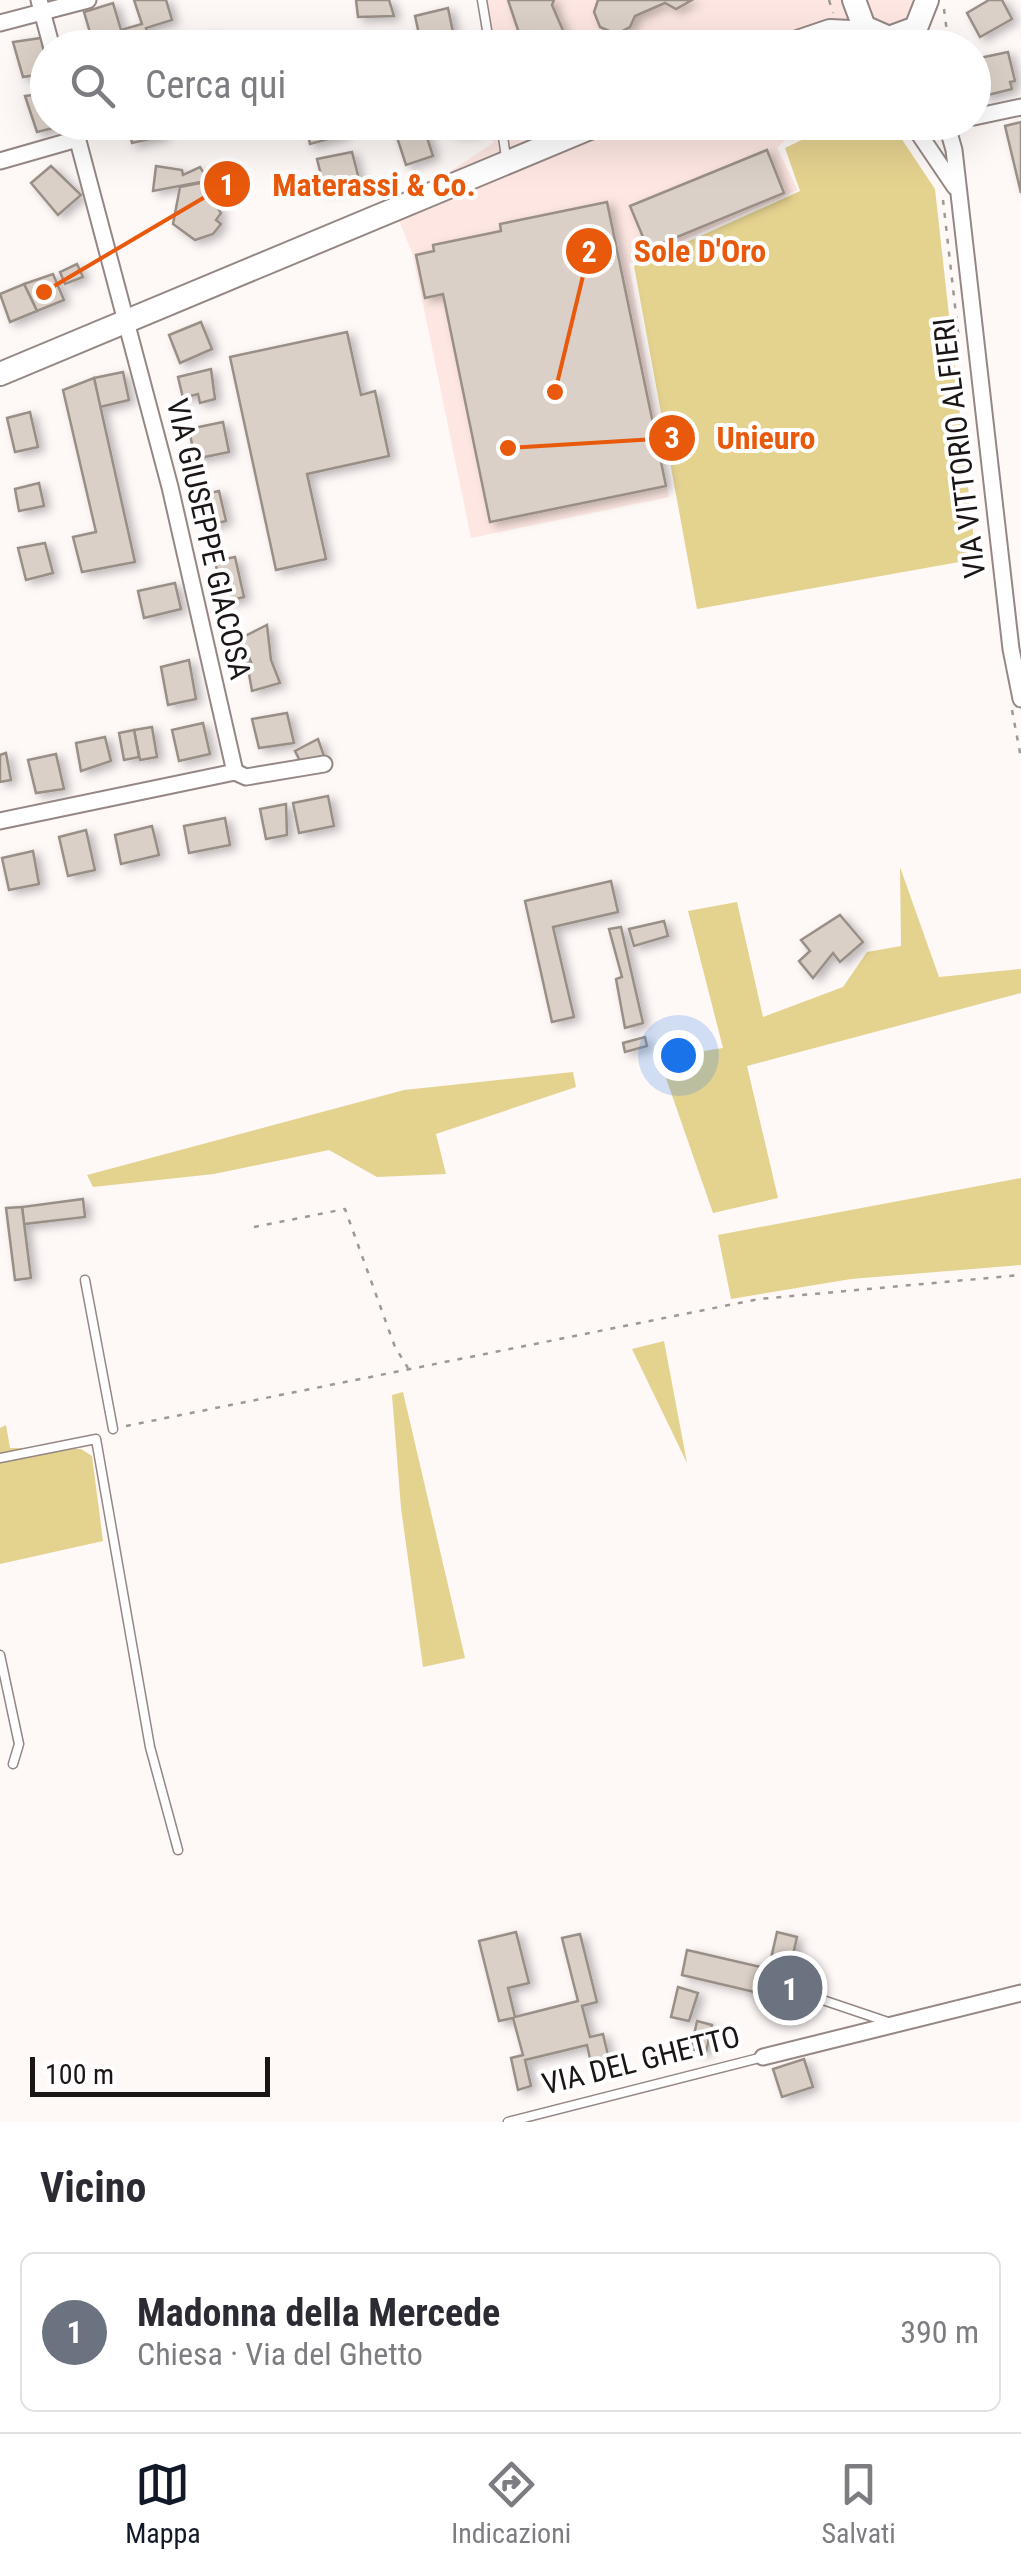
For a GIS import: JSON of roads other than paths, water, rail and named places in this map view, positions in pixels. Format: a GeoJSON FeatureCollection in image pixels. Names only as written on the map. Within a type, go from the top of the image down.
{"type":"FeatureCollection","features":[{"type":"Feature","properties":{"kind":"main road"},"geometry":{"type":"LineString","coordinates":[[814,30],[851,0],[858,19],[870,30]]}},
{"type":"Feature","properties":{"kind":"main road"},"geometry":{"type":"LineString","coordinates":[[0,374],[561,140]]}},
{"type":"Feature","properties":{"kind":"street"},"geometry":{"type":"LineString","coordinates":[[0,23],[40,6],[88,0]]}},
{"type":"Feature","properties":{"kind":"street"},"geometry":{"type":"LineString","coordinates":[[991,114],[1021,108]]}},
{"type":"Feature","properties":{"kind":"street"},"geometry":{"type":"LineString","coordinates":[[0,162],[78,140]]}},
{"type":"Feature","properties":{"kind":"street","name":"VIA GIUSEPPE GIACOSA"},"geometry":{"type":"LineString","coordinates":[[78,140],[128,320],[235,772]]}},
{"type":"Feature","properties":{"kind":"street","name":"VIA VITTORIO ALFIERI"},"geometry":{"type":"LineString","coordinates":[[923,140],[957,190]]}},
{"type":"Feature","properties":{"kind":"street","name":"VIA VITTORIO ALFIERI"},"geometry":{"type":"LineString","coordinates":[[949,140],[1021,699]]}},
{"type":"Feature","properties":{"kind":"street"},"geometry":{"type":"LineString","coordinates":[[0,822],[235,772],[246,777],[324,764]]}},
{"type":"Feature","properties":{"kind":"street","name":"VIA DEL GHETTO"},"geometry":{"type":"LineString","coordinates":[[762,2058],[889,2022],[1021,1992]]}},
{"type":"Feature","properties":{"kind":"lane"},"geometry":{"type":"LineString","coordinates":[[482,0],[487,30]]}},
{"type":"Feature","properties":{"kind":"lane"},"geometry":{"type":"LineString","coordinates":[[504,140],[507,163]]}},
{"type":"Feature","properties":{"kind":"lane"},"geometry":{"type":"LineString","coordinates":[[85,1280],[113,1429]]}},
{"type":"Feature","properties":{"kind":"lane"},"geometry":{"type":"LineString","coordinates":[[0,1458],[96,1439],[150,1747],[178,1850]]}},
{"type":"Feature","properties":{"kind":"lane"},"geometry":{"type":"LineString","coordinates":[[0,1655],[19,1744],[13,1764]]}},
{"type":"Feature","properties":{"kind":"lane"},"geometry":{"type":"LineString","coordinates":[[802,1993],[889,2022]]}},
{"type":"Feature","properties":{"kind":"lane","name":"VIA DEL GHETTO"},"geometry":{"type":"LineString","coordinates":[[508,2122],[762,2058]]}},
{"type":"Feature","properties":{"kind":"place","name":"Materassi & Co."},"geometry":{"type":"Point","coordinates":[44,292]}},
{"type":"Feature","properties":{"kind":"place","name":"Sole D'Oro"},"geometry":{"type":"Point","coordinates":[555,392]}},
{"type":"Feature","properties":{"kind":"place","name":"Unieuro"},"geometry":{"type":"Point","coordinates":[508,448]}},
{"type":"Feature","properties":{"kind":"place","name":"Madonna della Mercede"},"geometry":{"type":"Point","coordinates":[790,1988]}}]}
